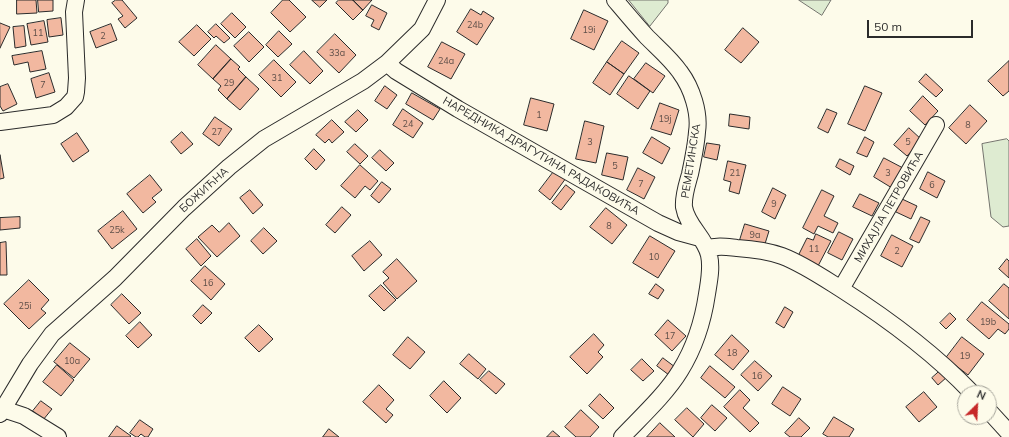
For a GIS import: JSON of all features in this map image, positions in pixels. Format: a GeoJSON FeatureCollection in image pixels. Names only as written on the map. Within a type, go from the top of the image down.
{"type":"FeatureCollection","features":[{"type":"Feature","properties":{"kind":"street"},"geometry":{"type":"LineString","coordinates":[[0,122],[53,115],[66,107],[75,97],[77,78],[74,12],[76,0]]}},
{"type":"Feature","properties":{"kind":"street","name":"БОЖИЋНА"},"geometry":{"type":"LineString","coordinates":[[1,410],[30,364],[52,334],[115,278],[184,208],[212,182],[264,139],[363,82],[387,63],[422,29],[437,0]]}},
{"type":"Feature","properties":{"kind":"street","name":"РЕМЕТИНСКА"},"geometry":{"type":"LineString","coordinates":[[615,0],[637,27],[680,72],[690,89],[697,115],[698,131],[684,206],[686,215],[704,243],[710,261],[709,285],[704,313],[687,358],[667,389],[622,437]]}},
{"type":"Feature","properties":{"kind":"street","name":"НАРЕДНИКА ДРАГУТИНА РАДАКОВИЋА"},"geometry":{"type":"LineString","coordinates":[[387,63],[458,109],[658,223],[704,243],[714,246],[746,248],[780,256],[813,271],[880,314],[923,347],[963,385]]}},
{"type":"Feature","properties":{"kind":"street","name":"МИХАЈЛА ПЕТРОВИЋА"},"geometry":{"type":"LineString","coordinates":[[841,289],[936,125]]}},
{"type":"Feature","properties":{"kind":"street"},"geometry":{"type":"LineString","coordinates":[[1,410],[20,414],[58,437]]}},
{"type":"Feature","properties":{"kind":"street"},"geometry":{"type":"LineString","coordinates":[[997,420],[1009,433]]}},
{"type":"Feature","properties":{"kind":"green space"},"geometry":{"type":"Polygon","coordinates":[[[629,0],[668,0],[668,3],[650,26],[629,0]]]}},
{"type":"Feature","properties":{"kind":"green space"},"geometry":{"type":"Polygon","coordinates":[[[799,0],[831,0],[822,15],[799,0]]]}},
{"type":"Feature","properties":{"kind":"green space"},"geometry":{"type":"Polygon","coordinates":[[[1007,139],[1009,141],[1009,226],[1003,227],[991,217],[982,144],[1007,139]]]}},
{"type":"Feature","properties":{"kind":"building"},"geometry":{"type":"Polygon","coordinates":[[[17,0],[36,0],[37,13],[17,14],[17,0]]]}},
{"type":"Feature","properties":{"kind":"building"},"geometry":{"type":"Polygon","coordinates":[[[38,0],[53,0],[53,11],[39,12],[38,0]]]}},
{"type":"Feature","properties":{"kind":"building"},"geometry":{"type":"Polygon","coordinates":[[[116,0],[122,0],[137,18],[125,28],[118,19],[123,16],[112,3],[116,0]]]}},
{"type":"Feature","properties":{"kind":"building"},"geometry":{"type":"Polygon","coordinates":[[[283,0],[289,0],[306,17],[290,32],[271,13],[283,0]]]}},
{"type":"Feature","properties":{"kind":"building"},"geometry":{"type":"Polygon","coordinates":[[[312,0],[327,0],[320,7],[312,0]]]}},
{"type":"Feature","properties":{"kind":"building"},"geometry":{"type":"Polygon","coordinates":[[[339,0],[353,0],[363,10],[353,20],[336,3],[339,0]]]}},
{"type":"Feature","properties":{"kind":"building"},"geometry":{"type":"Polygon","coordinates":[[[353,0],[372,0],[363,10],[353,0]]]}},
{"type":"Feature","properties":{"kind":"building"},"geometry":{"type":"Polygon","coordinates":[[[372,5],[387,13],[379,30],[371,26],[374,20],[366,16],[372,5]]]}},
{"type":"Feature","properties":{"kind":"building"},"geometry":{"type":"Polygon","coordinates":[[[471,9],[481,15],[483,11],[494,18],[477,45],[457,32],[471,9]]]}},
{"type":"Feature","properties":{"kind":"building"},"geometry":{"type":"Polygon","coordinates":[[[584,10],[608,21],[594,50],[571,39],[584,10]]]}},
{"type":"Feature","properties":{"kind":"building"},"geometry":{"type":"Polygon","coordinates":[[[232,13],[246,27],[235,38],[221,24],[232,13]]]}},
{"type":"Feature","properties":{"kind":"building"},"geometry":{"type":"Polygon","coordinates":[[[61,18],[63,35],[49,37],[47,20],[61,18]]]}},
{"type":"Feature","properties":{"kind":"building"},"geometry":{"type":"Polygon","coordinates":[[[44,21],[48,42],[31,45],[27,24],[44,21]]]}},
{"type":"Feature","properties":{"kind":"building"},"geometry":{"type":"Polygon","coordinates":[[[0,23],[10,27],[0,48],[0,23]]]}},
{"type":"Feature","properties":{"kind":"building"},"geometry":{"type":"Polygon","coordinates":[[[111,24],[117,40],[96,48],[90,32],[111,24]]]}},
{"type":"Feature","properties":{"kind":"building"},"geometry":{"type":"Polygon","coordinates":[[[216,24],[230,38],[224,43],[216,36],[214,38],[208,32],[216,24]]]}},
{"type":"Feature","properties":{"kind":"building"},"geometry":{"type":"Polygon","coordinates":[[[197,25],[211,39],[194,56],[179,42],[197,25]]]}},
{"type":"Feature","properties":{"kind":"building"},"geometry":{"type":"Polygon","coordinates":[[[24,26],[26,46],[15,48],[13,27],[24,26]]]}},
{"type":"Feature","properties":{"kind":"building"},"geometry":{"type":"Polygon","coordinates":[[[743,28],[759,42],[741,63],[725,50],[743,28]]]}},
{"type":"Feature","properties":{"kind":"building"},"geometry":{"type":"Polygon","coordinates":[[[279,31],[292,44],[278,57],[266,45],[279,31]]]}},
{"type":"Feature","properties":{"kind":"building"},"geometry":{"type":"Polygon","coordinates":[[[249,32],[264,47],[249,62],[234,46],[249,32]]]}},
{"type":"Feature","properties":{"kind":"building"},"geometry":{"type":"Polygon","coordinates":[[[335,34],[356,55],[339,73],[317,52],[335,34]]]}},
{"type":"Feature","properties":{"kind":"building"},"geometry":{"type":"Polygon","coordinates":[[[622,41],[639,53],[624,74],[607,62],[622,41]]]}},
{"type":"Feature","properties":{"kind":"building"},"geometry":{"type":"Polygon","coordinates":[[[442,42],[465,54],[451,79],[428,67],[442,42]]]}},
{"type":"Feature","properties":{"kind":"building"},"geometry":{"type":"Polygon","coordinates":[[[216,45],[231,59],[213,79],[198,65],[216,45]]]}},
{"type":"Feature","properties":{"kind":"building"},"geometry":{"type":"Polygon","coordinates":[[[42,51],[46,69],[30,72],[28,62],[14,65],[12,56],[42,51]]]}},
{"type":"Feature","properties":{"kind":"building"},"geometry":{"type":"Polygon","coordinates":[[[304,51],[323,71],[310,84],[290,65],[304,51]]]}},
{"type":"Feature","properties":{"kind":"building"},"geometry":{"type":"Polygon","coordinates":[[[231,59],[240,67],[238,69],[246,77],[227,99],[218,90],[221,86],[213,79],[231,59]]]}},
{"type":"Feature","properties":{"kind":"building"},"geometry":{"type":"Polygon","coordinates":[[[274,60],[296,82],[281,97],[259,75],[274,60]]]}},
{"type":"Feature","properties":{"kind":"building"},"geometry":{"type":"Polygon","coordinates":[[[1009,61],[1009,91],[1003,96],[988,81],[1009,61]]]}},
{"type":"Feature","properties":{"kind":"building"},"geometry":{"type":"Polygon","coordinates":[[[607,62],[624,74],[610,95],[593,83],[607,62]]]}},
{"type":"Feature","properties":{"kind":"building"},"geometry":{"type":"Polygon","coordinates":[[[646,63],[665,76],[653,93],[634,79],[646,63]]]}},
{"type":"Feature","properties":{"kind":"building"},"geometry":{"type":"Polygon","coordinates":[[[49,73],[55,92],[36,98],[31,79],[49,73]]]}},
{"type":"Feature","properties":{"kind":"building"},"geometry":{"type":"Polygon","coordinates":[[[926,74],[943,90],[936,97],[919,82],[926,74]]]}},
{"type":"Feature","properties":{"kind":"building"},"geometry":{"type":"Polygon","coordinates":[[[629,76],[650,91],[638,109],[617,94],[629,76]]]}},
{"type":"Feature","properties":{"kind":"building"},"geometry":{"type":"Polygon","coordinates":[[[246,77],[259,89],[240,110],[227,99],[246,77]]]}},
{"type":"Feature","properties":{"kind":"building"},"geometry":{"type":"Polygon","coordinates":[[[8,84],[17,104],[3,111],[0,106],[0,87],[8,84]]]}},
{"type":"Feature","properties":{"kind":"building"},"geometry":{"type":"Polygon","coordinates":[[[385,86],[397,95],[387,109],[375,101],[385,86]]]}},
{"type":"Feature","properties":{"kind":"building"},"geometry":{"type":"Polygon","coordinates":[[[865,86],[882,93],[865,131],[848,124],[865,86]]]}},
{"type":"Feature","properties":{"kind":"building"},"geometry":{"type":"Polygon","coordinates":[[[412,93],[440,109],[433,120],[406,104],[412,93]]]}},
{"type":"Feature","properties":{"kind":"building"},"geometry":{"type":"Polygon","coordinates":[[[923,96],[938,111],[925,125],[910,111],[923,96]]]}},
{"type":"Feature","properties":{"kind":"building"},"geometry":{"type":"Polygon","coordinates":[[[531,98],[554,104],[547,131],[524,125],[531,98]]]}},
{"type":"Feature","properties":{"kind":"building"},"geometry":{"type":"Polygon","coordinates":[[[660,103],[679,110],[671,135],[651,129],[660,103]]]}},
{"type":"Feature","properties":{"kind":"building"},"geometry":{"type":"Polygon","coordinates":[[[970,105],[987,121],[966,144],[949,128],[970,105]]]}},
{"type":"Feature","properties":{"kind":"building"},"geometry":{"type":"Polygon","coordinates":[[[403,109],[423,123],[413,138],[393,125],[403,109]]]}},
{"type":"Feature","properties":{"kind":"building"},"geometry":{"type":"Polygon","coordinates":[[[827,109],[837,113],[828,133],[818,128],[827,109]]]}},
{"type":"Feature","properties":{"kind":"building"},"geometry":{"type":"Polygon","coordinates":[[[358,110],[368,120],[356,132],[345,122],[358,110]]]}},
{"type":"Feature","properties":{"kind":"building"},"geometry":{"type":"Polygon","coordinates":[[[730,114],[750,117],[749,129],[729,126],[730,114]]]}},
{"type":"Feature","properties":{"kind":"building"},"geometry":{"type":"Polygon","coordinates":[[[215,117],[232,129],[219,146],[203,134],[215,117]]]}},
{"type":"Feature","properties":{"kind":"building"},"geometry":{"type":"Polygon","coordinates":[[[332,120],[344,132],[332,143],[329,139],[325,143],[316,135],[332,120]]]}},
{"type":"Feature","properties":{"kind":"building"},"geometry":{"type":"Polygon","coordinates":[[[585,121],[604,126],[596,163],[576,159],[585,121]]]}},
{"type":"Feature","properties":{"kind":"building"},"geometry":{"type":"Polygon","coordinates":[[[909,128],[922,140],[907,156],[894,145],[909,128]]]}},
{"type":"Feature","properties":{"kind":"building"},"geometry":{"type":"Polygon","coordinates":[[[182,132],[193,144],[181,154],[171,142],[182,132]]]}},
{"type":"Feature","properties":{"kind":"building"},"geometry":{"type":"Polygon","coordinates":[[[77,133],[89,151],[73,162],[61,144],[77,133]]]}},
{"type":"Feature","properties":{"kind":"building"},"geometry":{"type":"Polygon","coordinates":[[[652,137],[670,148],[662,164],[643,153],[652,137]]]}},
{"type":"Feature","properties":{"kind":"building"},"geometry":{"type":"Polygon","coordinates":[[[865,137],[874,142],[867,157],[857,153],[865,137]]]}},
{"type":"Feature","properties":{"kind":"building"},"geometry":{"type":"Polygon","coordinates":[[[707,143],[720,145],[717,160],[704,157],[707,143]]]}},
{"type":"Feature","properties":{"kind":"building"},"geometry":{"type":"Polygon","coordinates":[[[355,144],[368,156],[360,164],[347,152],[355,144]]]}},
{"type":"Feature","properties":{"kind":"building"},"geometry":{"type":"Polygon","coordinates":[[[314,149],[325,160],[316,170],[305,159],[314,149]]]}},
{"type":"Feature","properties":{"kind":"building"},"geometry":{"type":"Polygon","coordinates":[[[380,150],[394,163],[386,171],[372,158],[380,150]]]}},
{"type":"Feature","properties":{"kind":"building"},"geometry":{"type":"Polygon","coordinates":[[[607,153],[628,157],[623,180],[602,175],[607,153]]]}},
{"type":"Feature","properties":{"kind":"building"},"geometry":{"type":"Polygon","coordinates":[[[0,155],[4,178],[0,179],[0,155]]]}},
{"type":"Feature","properties":{"kind":"building"},"geometry":{"type":"Polygon","coordinates":[[[884,158],[903,168],[892,188],[874,177],[884,158]]]}},
{"type":"Feature","properties":{"kind":"building"},"geometry":{"type":"Polygon","coordinates":[[[840,159],[854,166],[850,175],[836,167],[840,159]]]}},
{"type":"Feature","properties":{"kind":"building"},"geometry":{"type":"Polygon","coordinates":[[[728,161],[746,165],[739,194],[729,191],[731,182],[724,180],[728,161]]]}},
{"type":"Feature","properties":{"kind":"building"},"geometry":{"type":"Polygon","coordinates":[[[360,165],[378,181],[370,190],[365,186],[355,198],[341,186],[360,165]]]}},
{"type":"Feature","properties":{"kind":"building"},"geometry":{"type":"Polygon","coordinates":[[[638,168],[655,177],[644,199],[627,190],[638,168]]]}},
{"type":"Feature","properties":{"kind":"building"},"geometry":{"type":"Polygon","coordinates":[[[555,170],[566,178],[550,200],[539,191],[555,170]]]}},
{"type":"Feature","properties":{"kind":"building"},"geometry":{"type":"Polygon","coordinates":[[[928,172],[945,181],[937,198],[920,189],[928,172]]]}},
{"type":"Feature","properties":{"kind":"building"},"geometry":{"type":"Polygon","coordinates":[[[150,175],[162,190],[152,198],[156,202],[143,213],[127,194],[150,175]]]}},
{"type":"Feature","properties":{"kind":"building"},"geometry":{"type":"Polygon","coordinates":[[[382,182],[391,189],[379,203],[371,196],[382,182]]]}},
{"type":"Feature","properties":{"kind":"building"},"geometry":{"type":"Polygon","coordinates":[[[566,185],[575,192],[561,210],[552,203],[566,185]]]}},
{"type":"Feature","properties":{"kind":"building"},"geometry":{"type":"Polygon","coordinates":[[[773,188],[786,195],[775,219],[762,212],[773,188]]]}},
{"type":"Feature","properties":{"kind":"building"},"geometry":{"type":"Polygon","coordinates":[[[250,190],[263,205],[253,214],[240,198],[250,190]]]}},
{"type":"Feature","properties":{"kind":"building"},"geometry":{"type":"Polygon","coordinates":[[[822,190],[834,196],[824,216],[838,223],[833,233],[818,226],[814,234],[803,228],[822,190]]]}},
{"type":"Feature","properties":{"kind":"building"},"geometry":{"type":"Polygon","coordinates":[[[860,194],[879,203],[872,216],[853,207],[860,194]]]}},
{"type":"Feature","properties":{"kind":"building"},"geometry":{"type":"Polygon","coordinates":[[[902,199],[917,206],[911,219],[896,212],[902,199]]]}},
{"type":"Feature","properties":{"kind":"building"},"geometry":{"type":"Polygon","coordinates":[[[342,207],[351,215],[335,233],[326,225],[342,207]]]}},
{"type":"Feature","properties":{"kind":"building"},"geometry":{"type":"Polygon","coordinates":[[[606,208],[627,225],[612,244],[590,227],[606,208]]]}},
{"type":"Feature","properties":{"kind":"building"},"geometry":{"type":"Polygon","coordinates":[[[123,211],[137,229],[112,249],[98,231],[123,211]]]}},
{"type":"Feature","properties":{"kind":"building"},"geometry":{"type":"Polygon","coordinates":[[[20,217],[20,228],[0,230],[0,218],[20,217]]]}},
{"type":"Feature","properties":{"kind":"building"},"geometry":{"type":"Polygon","coordinates":[[[921,217],[930,221],[919,243],[910,239],[921,217]]]}},
{"type":"Feature","properties":{"kind":"building"},"geometry":{"type":"Polygon","coordinates":[[[229,223],[240,236],[217,257],[198,237],[212,225],[219,232],[229,223]]]}},
{"type":"Feature","properties":{"kind":"building"},"geometry":{"type":"Polygon","coordinates":[[[745,224],[769,231],[764,247],[740,240],[745,224]]]}},
{"type":"Feature","properties":{"kind":"building"},"geometry":{"type":"Polygon","coordinates":[[[264,228],[277,241],[263,254],[251,241],[264,228]]]}},
{"type":"Feature","properties":{"kind":"building"},"geometry":{"type":"Polygon","coordinates":[[[839,232],[853,239],[842,260],[828,253],[839,232]]]}},
{"type":"Feature","properties":{"kind":"building"},"geometry":{"type":"Polygon","coordinates":[[[816,234],[831,241],[818,266],[798,256],[807,238],[813,240],[816,234]]]}},
{"type":"Feature","properties":{"kind":"building"},"geometry":{"type":"Polygon","coordinates":[[[892,235],[913,246],[902,267],[881,256],[892,235]]]}},
{"type":"Feature","properties":{"kind":"building"},"geometry":{"type":"Polygon","coordinates":[[[650,236],[675,251],[658,278],[633,263],[650,236]]]}},
{"type":"Feature","properties":{"kind":"building"},"geometry":{"type":"Polygon","coordinates":[[[197,239],[211,256],[201,266],[186,249],[197,239]]]}},
{"type":"Feature","properties":{"kind":"building"},"geometry":{"type":"Polygon","coordinates":[[[370,241],[382,255],[364,271],[352,256],[370,241]]]}},
{"type":"Feature","properties":{"kind":"building"},"geometry":{"type":"Polygon","coordinates":[[[6,242],[7,275],[0,275],[0,243],[6,242]]]}},
{"type":"Feature","properties":{"kind":"building"},"geometry":{"type":"Polygon","coordinates":[[[397,259],[417,281],[397,299],[383,283],[389,278],[383,272],[397,259]]]}},
{"type":"Feature","properties":{"kind":"building"},"geometry":{"type":"Polygon","coordinates":[[[1007,259],[1009,261],[1009,278],[999,269],[1007,259]]]}},
{"type":"Feature","properties":{"kind":"building"},"geometry":{"type":"Polygon","coordinates":[[[205,266],[225,284],[211,300],[191,281],[205,266]]]}},
{"type":"Feature","properties":{"kind":"building"},"geometry":{"type":"Polygon","coordinates":[[[29,280],[49,300],[41,309],[46,313],[29,329],[4,304],[29,280]]]}},
{"type":"Feature","properties":{"kind":"building"},"geometry":{"type":"Polygon","coordinates":[[[656,284],[664,290],[658,299],[649,294],[656,284]]]}},
{"type":"Feature","properties":{"kind":"building"},"geometry":{"type":"Polygon","coordinates":[[[1004,284],[1009,288],[1009,319],[989,301],[1004,284]]]}},
{"type":"Feature","properties":{"kind":"building"},"geometry":{"type":"Polygon","coordinates":[[[381,285],[396,300],[384,311],[369,296],[381,285]]]}},
{"type":"Feature","properties":{"kind":"building"},"geometry":{"type":"Polygon","coordinates":[[[122,294],[141,313],[129,324],[111,305],[122,294]]]}},
{"type":"Feature","properties":{"kind":"building"},"geometry":{"type":"Polygon","coordinates":[[[982,302],[1009,324],[1009,329],[1005,334],[998,329],[989,339],[967,320],[982,302]]]}},
{"type":"Feature","properties":{"kind":"building"},"geometry":{"type":"Polygon","coordinates":[[[203,305],[212,313],[201,324],[193,316],[203,305]]]}},
{"type":"Feature","properties":{"kind":"building"},"geometry":{"type":"Polygon","coordinates":[[[785,307],[793,312],[784,328],[776,323],[785,307]]]}},
{"type":"Feature","properties":{"kind":"building"},"geometry":{"type":"Polygon","coordinates":[[[950,313],[956,319],[946,329],[940,323],[950,313]]]}},
{"type":"Feature","properties":{"kind":"building"},"geometry":{"type":"Polygon","coordinates":[[[668,320],[686,336],[672,351],[655,335],[668,320]]]}},
{"type":"Feature","properties":{"kind":"building"},"geometry":{"type":"Polygon","coordinates":[[[140,322],[152,335],[138,348],[126,336],[140,322]]]}},
{"type":"Feature","properties":{"kind":"building"},"geometry":{"type":"Polygon","coordinates":[[[259,325],[273,339],[259,352],[245,338],[259,325]]]}},
{"type":"Feature","properties":{"kind":"building"},"geometry":{"type":"Polygon","coordinates":[[[594,334],[604,345],[598,352],[603,357],[587,374],[570,357],[594,334]]]}},
{"type":"Feature","properties":{"kind":"building"},"geometry":{"type":"Polygon","coordinates":[[[732,335],[749,351],[733,370],[715,355],[732,335]]]}},
{"type":"Feature","properties":{"kind":"building"},"geometry":{"type":"Polygon","coordinates":[[[408,337],[425,352],[410,369],[393,355],[408,337]]]}},
{"type":"Feature","properties":{"kind":"building"},"geometry":{"type":"Polygon","coordinates":[[[962,337],[984,354],[968,375],[946,358],[962,337]]]}},
{"type":"Feature","properties":{"kind":"building"},"geometry":{"type":"Polygon","coordinates":[[[70,343],[90,359],[74,378],[54,362],[70,343]]]}},
{"type":"Feature","properties":{"kind":"building"},"geometry":{"type":"Polygon","coordinates":[[[469,354],[486,369],[478,379],[460,364],[469,354]]]}},
{"type":"Feature","properties":{"kind":"building"},"geometry":{"type":"Polygon","coordinates":[[[663,358],[675,367],[669,375],[657,366],[663,358]]]}},
{"type":"Feature","properties":{"kind":"building"},"geometry":{"type":"Polygon","coordinates":[[[642,359],[654,371],[643,381],[631,370],[642,359]]]}},
{"type":"Feature","properties":{"kind":"building"},"geometry":{"type":"Polygon","coordinates":[[[755,361],[772,376],[758,391],[741,375],[755,361]]]}},
{"type":"Feature","properties":{"kind":"building"},"geometry":{"type":"Polygon","coordinates":[[[57,365],[74,380],[61,396],[43,382],[57,365]]]}},
{"type":"Feature","properties":{"kind":"building"},"geometry":{"type":"Polygon","coordinates":[[[710,366],[735,387],[725,398],[701,378],[710,366]]]}},
{"type":"Feature","properties":{"kind":"building"},"geometry":{"type":"Polygon","coordinates":[[[941,370],[947,377],[938,385],[932,378],[941,370]]]}},
{"type":"Feature","properties":{"kind":"building"},"geometry":{"type":"Polygon","coordinates":[[[489,371],[505,384],[496,394],[480,380],[489,371]]]}},
{"type":"Feature","properties":{"kind":"building"},"geometry":{"type":"Polygon","coordinates":[[[444,381],[461,398],[447,413],[430,396],[444,381]]]}},
{"type":"Feature","properties":{"kind":"building"},"geometry":{"type":"Polygon","coordinates":[[[379,385],[394,400],[386,409],[393,415],[386,423],[363,402],[379,385]]]}},
{"type":"Feature","properties":{"kind":"building"},"geometry":{"type":"Polygon","coordinates":[[[783,387],[801,399],[790,416],[772,404],[783,387]]]}},
{"type":"Feature","properties":{"kind":"building"},"geometry":{"type":"Polygon","coordinates":[[[740,390],[750,400],[743,408],[759,423],[750,432],[724,407],[740,390]]]}},
{"type":"Feature","properties":{"kind":"building"},"geometry":{"type":"Polygon","coordinates":[[[924,392],[937,407],[919,422],[906,407],[924,392]]]}},
{"type":"Feature","properties":{"kind":"building"},"geometry":{"type":"Polygon","coordinates":[[[600,394],[614,408],[603,419],[589,406],[600,394]]]}},
{"type":"Feature","properties":{"kind":"building"},"geometry":{"type":"Polygon","coordinates":[[[41,401],[52,409],[43,420],[33,411],[41,401]]]}},
{"type":"Feature","properties":{"kind":"building"},"geometry":{"type":"Polygon","coordinates":[[[712,405],[727,418],[715,431],[701,418],[712,405]]]}},
{"type":"Feature","properties":{"kind":"building"},"geometry":{"type":"Polygon","coordinates":[[[687,408],[704,424],[693,437],[675,420],[687,408]]]}},
{"type":"Feature","properties":{"kind":"building"},"geometry":{"type":"Polygon","coordinates":[[[581,410],[599,427],[590,437],[576,437],[565,427],[581,410]]]}},
{"type":"Feature","properties":{"kind":"building"},"geometry":{"type":"Polygon","coordinates":[[[834,417],[854,429],[849,437],[828,437],[823,434],[834,417]]]}},
{"type":"Feature","properties":{"kind":"building"},"geometry":{"type":"Polygon","coordinates":[[[799,418],[810,428],[801,437],[790,437],[785,433],[799,418]]]}},
{"type":"Feature","properties":{"kind":"building"},"geometry":{"type":"Polygon","coordinates":[[[140,420],[153,429],[148,437],[141,434],[136,437],[130,433],[140,420]]]}},
{"type":"Feature","properties":{"kind":"building"},"geometry":{"type":"Polygon","coordinates":[[[660,423],[675,437],[647,437],[660,423]]]}},
{"type":"Feature","properties":{"kind":"building"},"geometry":{"type":"Polygon","coordinates":[[[117,426],[131,436],[109,437],[117,426]]]}},
{"type":"Feature","properties":{"kind":"building"},"geometry":{"type":"Polygon","coordinates":[[[329,429],[339,437],[323,437],[329,429]]]}},
{"type":"Feature","properties":{"kind":"building"},"geometry":{"type":"Polygon","coordinates":[[[553,431],[560,437],[547,437],[553,431]]]}}]}
